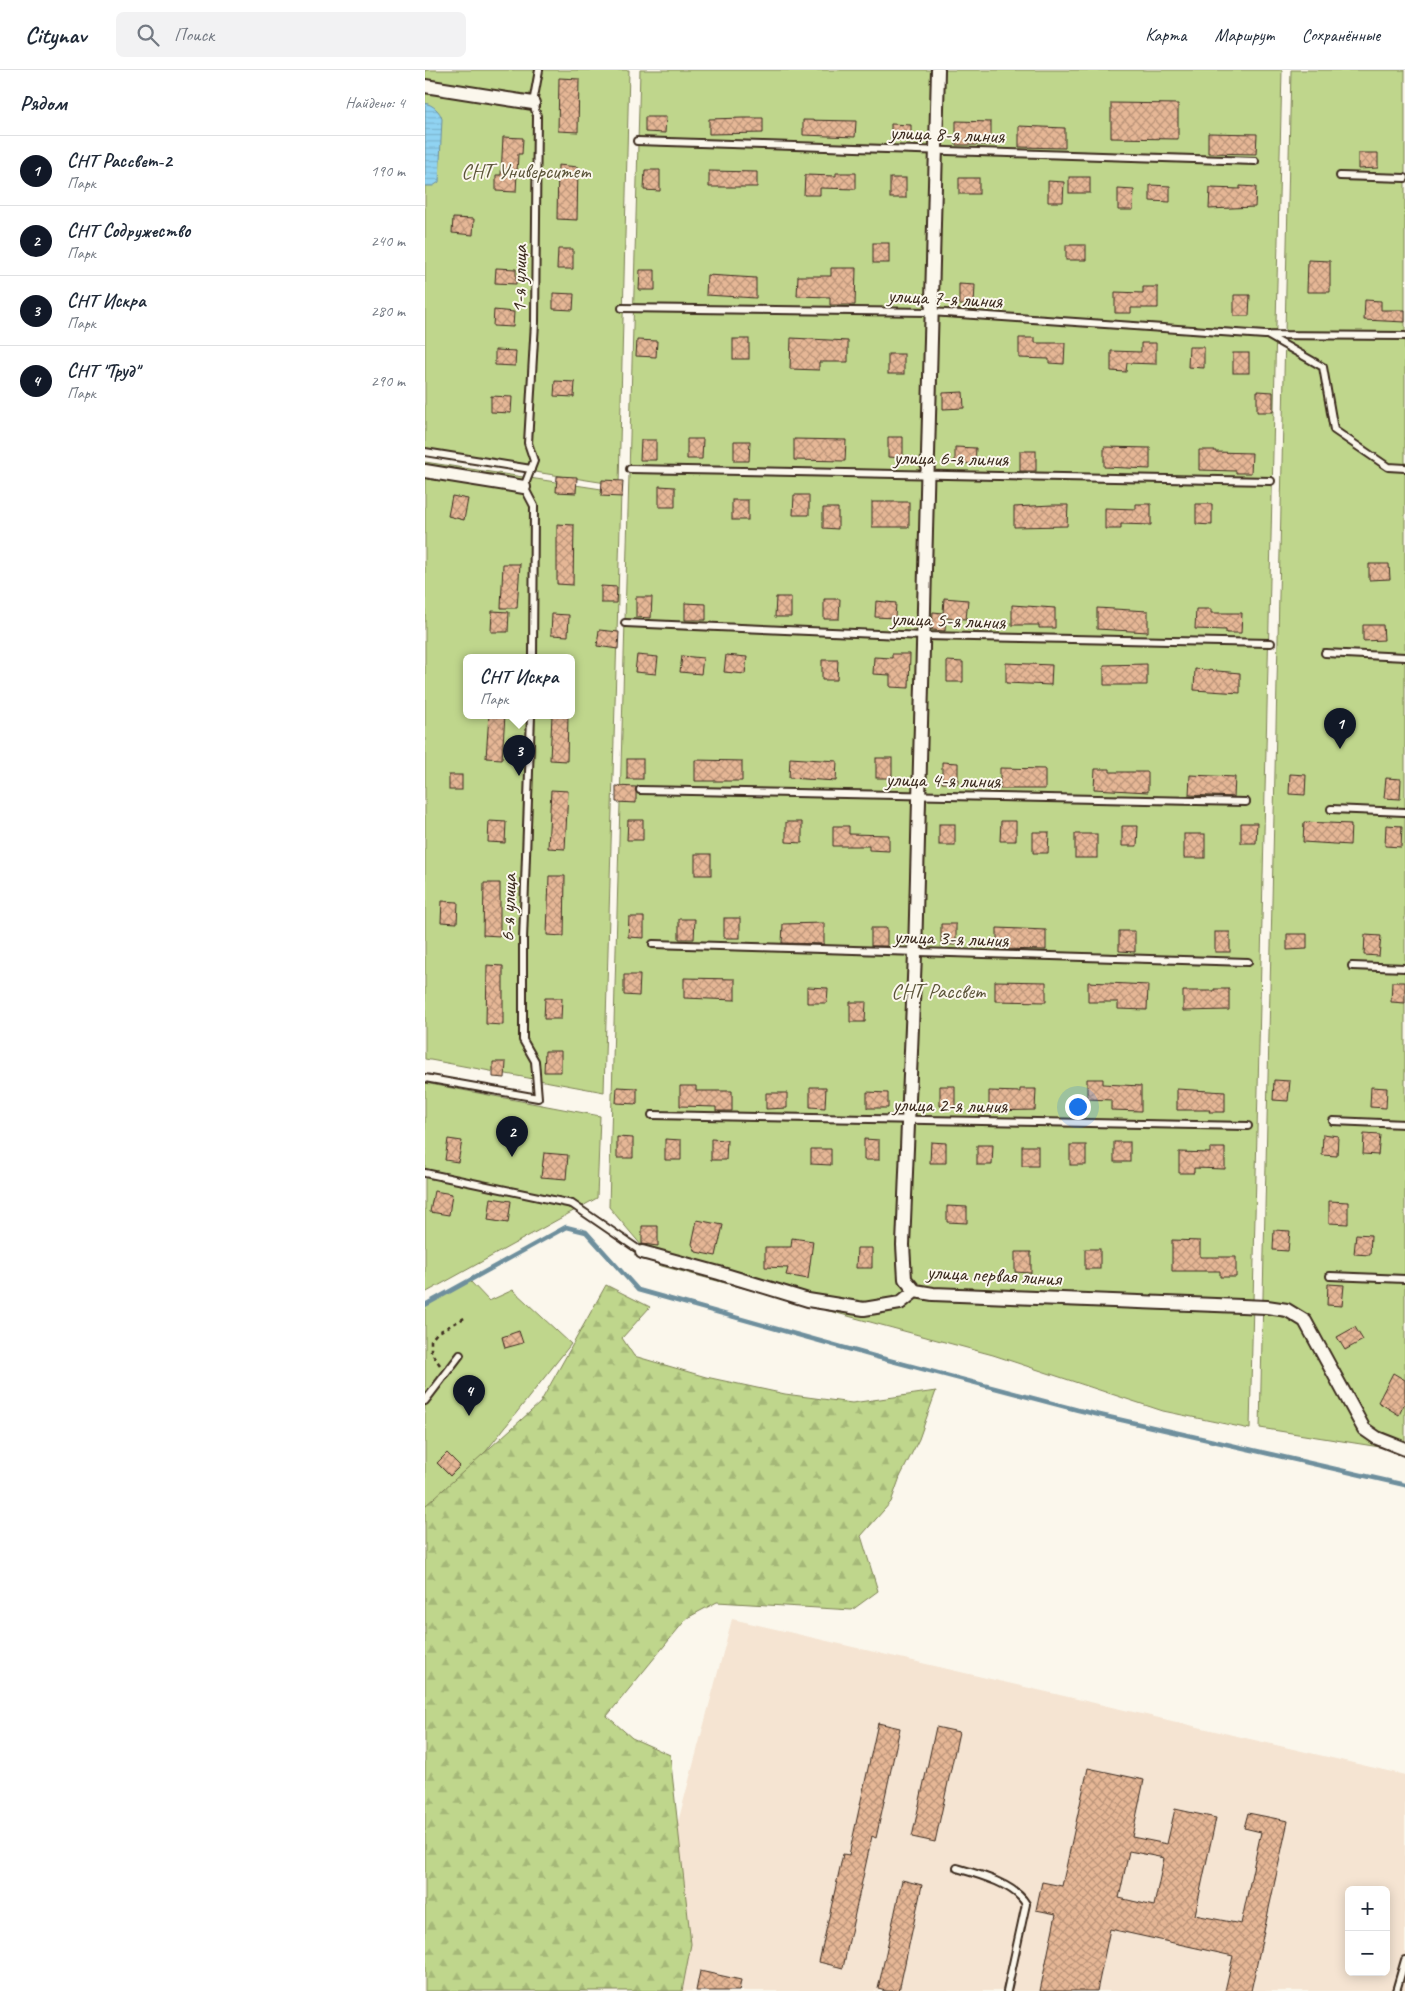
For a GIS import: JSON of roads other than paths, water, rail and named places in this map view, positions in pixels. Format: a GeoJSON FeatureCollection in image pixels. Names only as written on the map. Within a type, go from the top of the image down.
{"type":"FeatureCollection","features":[{"type":"Feature","properties":{"kind":"street"},"geometry":{"type":"LineString","coordinates":[[915,1291],[905,1278],[903,1245],[906,1120],[915,954],[917,796],[924,636],[926,474],[938,70]]}},
{"type":"Feature","properties":{"kind":"street"},"geometry":{"type":"LineString","coordinates":[[425,86],[533,103]]}},
{"type":"Feature","properties":{"kind":"street"},"geometry":{"type":"LineString","coordinates":[[425,471],[524,487]]}},
{"type":"Feature","properties":{"kind":"street","name":"улица первая линия"},"geometry":{"type":"LineString","coordinates":[[642,1252],[719,1272],[808,1300],[864,1309],[900,1303],[915,1291],[933,1294],[1267,1307],[1287,1310],[1305,1321],[1365,1429],[1377,1438],[1405,1449]]}},
{"type":"Feature","properties":{"kind":"lane","name":"1-я улица"},"geometry":{"type":"LineString","coordinates":[[524,487],[534,461],[528,443],[535,322],[537,116],[533,103],[539,70]]}},
{"type":"Feature","properties":{"kind":"lane","name":"улица 8-я линия"},"geometry":{"type":"LineString","coordinates":[[637,141],[1255,160]]}},
{"type":"Feature","properties":{"kind":"lane"},"geometry":{"type":"LineString","coordinates":[[1341,176],[1405,178]]}},
{"type":"Feature","properties":{"kind":"lane","name":"улица 7-я линия"},"geometry":{"type":"LineString","coordinates":[[622,308],[931,312],[1265,335],[1405,336]]}},
{"type":"Feature","properties":{"kind":"lane"},"geometry":{"type":"LineString","coordinates":[[1265,335],[1323,367],[1334,430],[1388,467],[1405,468]]}},
{"type":"Feature","properties":{"kind":"lane"},"geometry":{"type":"LineString","coordinates":[[425,452],[531,469]]}},
{"type":"Feature","properties":{"kind":"lane","name":"улица 6-я линия"},"geometry":{"type":"LineString","coordinates":[[630,469],[1271,481]]}},
{"type":"Feature","properties":{"kind":"lane"},"geometry":{"type":"LineString","coordinates":[[524,487],[535,506],[533,654]]}},
{"type":"Feature","properties":{"kind":"lane","name":"улица 5-я линия"},"geometry":{"type":"LineString","coordinates":[[625,623],[924,636],[1271,642]]}},
{"type":"Feature","properties":{"kind":"lane"},"geometry":{"type":"LineString","coordinates":[[1325,653],[1405,657]]}},
{"type":"Feature","properties":{"kind":"lane","name":"6-я улица"},"geometry":{"type":"LineString","coordinates":[[425,1078],[539,1098],[535,1061],[523,1040],[523,940],[531,719]]}},
{"type":"Feature","properties":{"kind":"lane","name":"улица 4-я линия"},"geometry":{"type":"LineString","coordinates":[[640,790],[1246,802]]}},
{"type":"Feature","properties":{"kind":"lane"},"geometry":{"type":"LineString","coordinates":[[1331,809],[1405,812]]}},
{"type":"Feature","properties":{"kind":"lane","name":"улица 3-я линия"},"geometry":{"type":"LineString","coordinates":[[653,944],[915,954],[1247,962]]}},
{"type":"Feature","properties":{"kind":"lane"},"geometry":{"type":"LineString","coordinates":[[1352,966],[1405,968]]}},
{"type":"Feature","properties":{"kind":"lane","name":"улица 2-я линия"},"geometry":{"type":"LineString","coordinates":[[652,1116],[1248,1126]]}},
{"type":"Feature","properties":{"kind":"lane"},"geometry":{"type":"LineString","coordinates":[[1333,1121],[1405,1124]]}},
{"type":"Feature","properties":{"kind":"lane"},"geometry":{"type":"LineString","coordinates":[[425,1173],[572,1204],[642,1252]]}},
{"type":"Feature","properties":{"kind":"lane"},"geometry":{"type":"LineString","coordinates":[[1330,1276],[1405,1279]]}},
{"type":"Feature","properties":{"kind":"lane"},"geometry":{"type":"LineString","coordinates":[[425,1402],[460,1355]]}},
{"type":"Feature","properties":{"kind":"lane"},"geometry":{"type":"LineString","coordinates":[[957,1868],[985,1876],[1019,1894],[1026,1904],[1007,1991]]}},
{"type":"Feature","properties":{"kind":"lane"},"geometry":{"type":"LineString","coordinates":[[1396,1991],[1405,1960]]}},
{"type":"Feature","properties":{"kind":"water"},"geometry":{"type":"Polygon","coordinates":[[[425,103],[436,109],[442,119],[439,182],[433,186],[425,186],[425,103]]]}},
{"type":"Feature","properties":{"kind":"waterway"},"geometry":{"type":"LineString","coordinates":[[425,1305],[566,1227],[586,1232],[638,1290],[877,1357],[1078,1410],[1405,1485]]}},
{"type":"Feature","properties":{"kind":"place","name":"СНТ Рассвет-2"},"geometry":{"type":"Point","coordinates":[1340,749]}},
{"type":"Feature","properties":{"kind":"place","name":"СНТ Искра"},"geometry":{"type":"Point","coordinates":[519,776]}},
{"type":"Feature","properties":{"kind":"place","name":"СНТ Содружество"},"geometry":{"type":"Point","coordinates":[512,1157]}},
{"type":"Feature","properties":{"kind":"place","name":"СНТ \"Труд\""},"geometry":{"type":"Point","coordinates":[469,1416]}},
{"type":"Feature","properties":{"kind":"park label","name":"СНТ Университет"},"geometry":{"type":"Point","coordinates":[526,171]}},
{"type":"Feature","properties":{"kind":"park label","name":"СНТ Рассвет"},"geometry":{"type":"Point","coordinates":[938,991]}}]}
